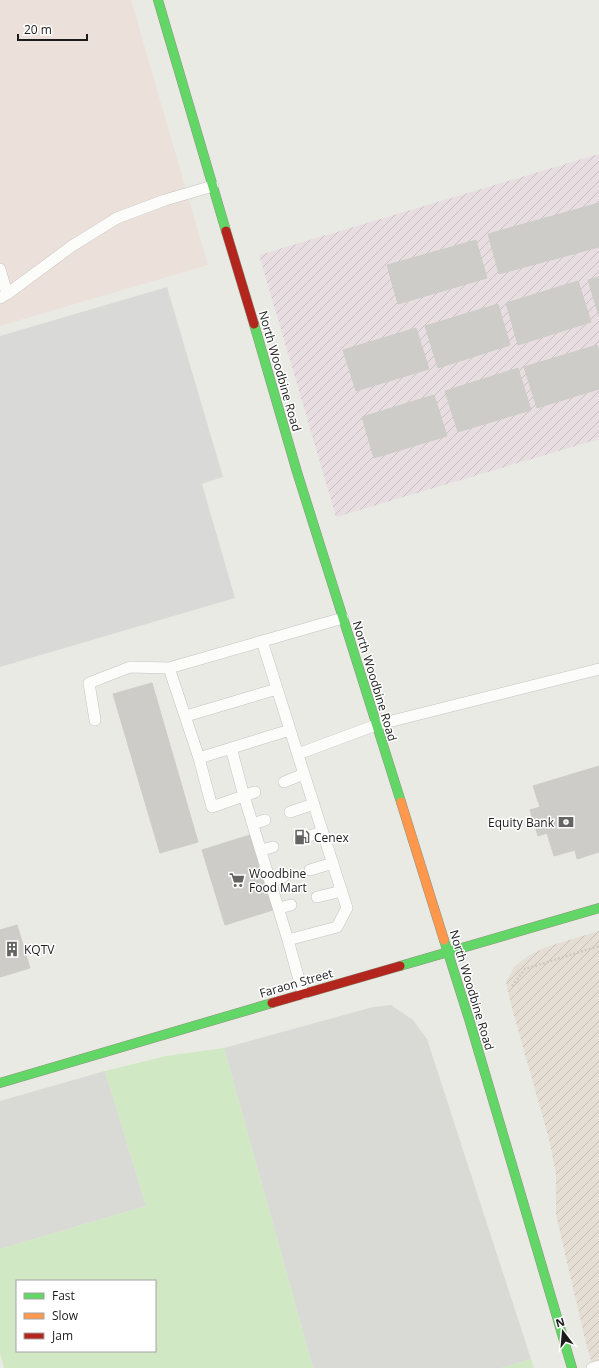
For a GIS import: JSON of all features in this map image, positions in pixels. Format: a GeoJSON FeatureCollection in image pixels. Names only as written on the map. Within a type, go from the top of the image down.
{"type":"FeatureCollection","features":[{"type":"Feature","properties":{"kind":"main road","name":"North Woodbine Road"},"geometry":{"type":"LineString","coordinates":[[158,0],[297,472],[469,1019],[572,1368]]}},
{"type":"Feature","properties":{"kind":"main road","name":"Faraon Street"},"geometry":{"type":"LineString","coordinates":[[0,1083],[599,908]]}},
{"type":"Feature","properties":{"kind":"lane"},"geometry":{"type":"LineString","coordinates":[[0,269],[3,296],[72,246],[117,218],[165,200],[213,186]]}},
{"type":"Feature","properties":{"kind":"lane"},"geometry":{"type":"LineString","coordinates":[[95,720],[88,683],[130,667],[169,668],[343,618]]}},
{"type":"Feature","properties":{"kind":"lane"},"geometry":{"type":"LineString","coordinates":[[262,641],[347,908],[337,927],[288,940]]}},
{"type":"Feature","properties":{"kind":"lane"},"geometry":{"type":"LineString","coordinates":[[169,668],[199,758],[212,807],[255,792]]}},
{"type":"Feature","properties":{"kind":"lane"},"geometry":{"type":"LineString","coordinates":[[298,754],[376,725],[599,669]]}},
{"type":"Feature","properties":{"kind":"lane"},"geometry":{"type":"LineString","coordinates":[[186,716],[277,689]]}},
{"type":"Feature","properties":{"kind":"lane"},"geometry":{"type":"LineString","coordinates":[[199,758],[290,730]]}},
{"type":"Feature","properties":{"kind":"lane"},"geometry":{"type":"LineString","coordinates":[[231,748],[303,994]]}},
{"type":"Feature","properties":{"kind":"lane"},"geometry":{"type":"LineString","coordinates":[[284,782],[304,774]]}},
{"type":"Feature","properties":{"kind":"lane"},"geometry":{"type":"LineString","coordinates":[[290,812],[314,804]]}},
{"type":"Feature","properties":{"kind":"lane"},"geometry":{"type":"LineString","coordinates":[[253,824],[265,820]]}},
{"type":"Feature","properties":{"kind":"lane"},"geometry":{"type":"LineString","coordinates":[[298,839],[323,832]]}},
{"type":"Feature","properties":{"kind":"lane"},"geometry":{"type":"LineString","coordinates":[[261,850],[273,847]]}},
{"type":"Feature","properties":{"kind":"lane"},"geometry":{"type":"LineString","coordinates":[[310,870],[333,863]]}},
{"type":"Feature","properties":{"kind":"lane"},"geometry":{"type":"LineString","coordinates":[[270,882],[283,877]]}},
{"type":"Feature","properties":{"kind":"lane"},"geometry":{"type":"LineString","coordinates":[[317,897],[342,891]]}},
{"type":"Feature","properties":{"kind":"lane"},"geometry":{"type":"LineString","coordinates":[[278,908],[291,904]]}},
{"type":"Feature","properties":{"kind":"lane"},"geometry":{"type":"LineString","coordinates":[[592,1368],[599,1366]]}},
{"type":"Feature","properties":{"kind":"path"},"geometry":{"type":"LineString","coordinates":[[512,986],[525,969],[599,946]]}},
{"type":"Feature","properties":{"kind":"shaded area"},"geometry":{"type":"Polygon","coordinates":[[[0,0],[131,0],[208,265],[0,326],[0,0]]]}},
{"type":"Feature","properties":{"kind":"shaded area"},"geometry":{"type":"Polygon","coordinates":[[[599,154],[599,439],[336,517],[259,255],[599,154]]]}},
{"type":"Feature","properties":{"kind":"shaded area"},"geometry":{"type":"Polygon","coordinates":[[[167,287],[223,477],[202,484],[235,598],[0,667],[0,336],[167,287]]]}},
{"type":"Feature","properties":{"kind":"shaded area"},"geometry":{"type":"Polygon","coordinates":[[[599,931],[599,1368],[593,1368],[556,1215],[556,1174],[549,1139],[511,1005],[506,982],[514,967],[528,956],[546,947],[599,931]]]}},
{"type":"Feature","properties":{"kind":"shaded area"},"geometry":{"type":"Polygon","coordinates":[[[391,1005],[413,1020],[427,1039],[531,1359],[501,1368],[313,1368],[224,1048],[373,1007],[391,1005]]]}},
{"type":"Feature","properties":{"kind":"shaded area"},"geometry":{"type":"Polygon","coordinates":[[[105,1071],[146,1206],[0,1249],[0,1101],[105,1071]]]}},
{"type":"Feature","properties":{"kind":"green space"},"geometry":{"type":"Polygon","coordinates":[[[224,1048],[313,1368],[4,1368],[0,1353],[0,1249],[146,1206],[105,1071],[166,1056],[224,1048]]]}},
{"type":"Feature","properties":{"kind":"green space"},"geometry":{"type":"Polygon","coordinates":[[[531,1359],[534,1368],[501,1368],[531,1359]]]}},
{"type":"Feature","properties":{"kind":"building"},"geometry":{"type":"Polygon","coordinates":[[[599,203],[599,247],[499,274],[488,234],[599,203]]]}},
{"type":"Feature","properties":{"kind":"building"},"geometry":{"type":"Polygon","coordinates":[[[476,240],[487,278],[398,304],[387,265],[476,240]]]}},
{"type":"Feature","properties":{"kind":"building"},"geometry":{"type":"Polygon","coordinates":[[[599,277],[599,316],[588,280],[599,277]]]}},
{"type":"Feature","properties":{"kind":"building"},"geometry":{"type":"Polygon","coordinates":[[[578,281],[591,322],[518,345],[506,303],[578,281]]]}},
{"type":"Feature","properties":{"kind":"building"},"geometry":{"type":"Polygon","coordinates":[[[498,304],[510,345],[438,368],[425,326],[498,304]]]}},
{"type":"Feature","properties":{"kind":"building"},"geometry":{"type":"Polygon","coordinates":[[[416,328],[429,369],[356,391],[343,350],[416,328]]]}},
{"type":"Feature","properties":{"kind":"building"},"geometry":{"type":"Polygon","coordinates":[[[597,345],[599,351],[599,389],[537,408],[524,367],[597,345]]]}},
{"type":"Feature","properties":{"kind":"building"},"geometry":{"type":"Polygon","coordinates":[[[518,368],[531,410],[458,432],[445,391],[518,368]]]}},
{"type":"Feature","properties":{"kind":"building"},"geometry":{"type":"Polygon","coordinates":[[[434,395],[447,436],[374,458],[362,417],[434,395]]]}},
{"type":"Feature","properties":{"kind":"building"},"geometry":{"type":"Polygon","coordinates":[[[152,683],[198,842],[160,853],[113,694],[152,683]]]}},
{"type":"Feature","properties":{"kind":"building","name":"Equity Bank"},"geometry":{"type":"Polygon","coordinates":[[[599,766],[599,852],[577,859],[575,850],[554,856],[547,833],[538,836],[530,810],[540,807],[533,786],[599,766]]]}},
{"type":"Feature","properties":{"kind":"building","name":"Woodbine Food Mart"},"geometry":{"type":"Polygon","coordinates":[[[250,835],[273,910],[225,925],[202,850],[250,835]]]}},
{"type":"Feature","properties":{"kind":"building","name":"KQTV"},"geometry":{"type":"Polygon","coordinates":[[[17,925],[30,968],[0,977],[0,930],[17,925]]]}},
{"type":"Feature","properties":{"kind":"traffic: fast"},"geometry":{"type":"LineString","coordinates":[[158,0],[226,231]]}},
{"type":"Feature","properties":{"kind":"traffic: fast"},"geometry":{"type":"LineString","coordinates":[[254,324],[297,472],[401,802]]}},
{"type":"Feature","properties":{"kind":"traffic: fast"},"geometry":{"type":"LineString","coordinates":[[400,966],[599,908]]}},
{"type":"Feature","properties":{"kind":"traffic: fast"},"geometry":{"type":"LineString","coordinates":[[444,940],[469,1019],[572,1368]]}},
{"type":"Feature","properties":{"kind":"traffic: fast"},"geometry":{"type":"LineString","coordinates":[[0,1083],[272,1003]]}},
{"type":"Feature","properties":{"kind":"traffic: slow"},"geometry":{"type":"LineString","coordinates":[[401,802],[444,940]]}},
{"type":"Feature","properties":{"kind":"traffic: jam"},"geometry":{"type":"LineString","coordinates":[[226,231],[254,324]]}},
{"type":"Feature","properties":{"kind":"traffic: jam"},"geometry":{"type":"LineString","coordinates":[[272,1003],[400,966]]}},
{"type":"Feature","properties":{"kind":"place","name":"Equity Bank"},"geometry":{"type":"Point","coordinates":[566,822]}},
{"type":"Feature","properties":{"kind":"place","name":"Cenex"},"geometry":{"type":"Point","coordinates":[302,837]}},
{"type":"Feature","properties":{"kind":"place","name":"Woodbine Food Mart"},"geometry":{"type":"Point","coordinates":[237,880]}},
{"type":"Feature","properties":{"kind":"place","name":"KQTV"},"geometry":{"type":"Point","coordinates":[12,949]}}]}
